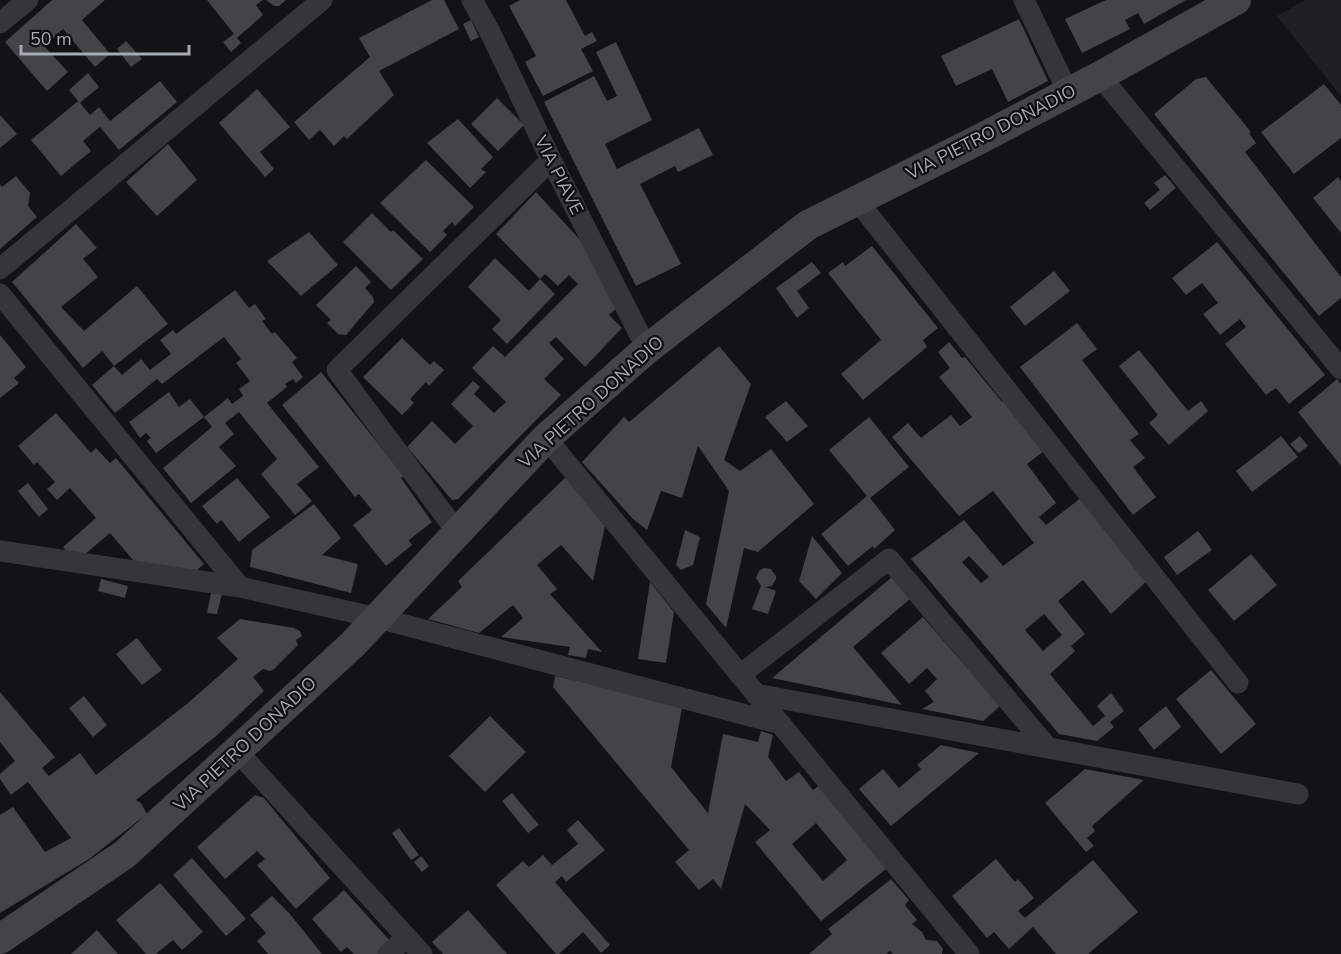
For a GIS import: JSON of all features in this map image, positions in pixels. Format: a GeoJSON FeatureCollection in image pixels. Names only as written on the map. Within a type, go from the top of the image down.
{"type":"FeatureCollection","features":[{"type":"Feature","properties":{"kind":"main road","name":"VIA PIETRO DONADIO"},"geometry":{"type":"LineString","coordinates":[[0,939],[125,854],[353,644],[546,438],[647,349],[808,225],[1100,76],[1236,0]]}},
{"type":"Feature","properties":{"kind":"street"},"geometry":{"type":"LineString","coordinates":[[0,23],[28,0]]}},
{"type":"Feature","properties":{"kind":"street"},"geometry":{"type":"LineString","coordinates":[[0,269],[322,0]]}},
{"type":"Feature","properties":{"kind":"street","name":"VIA PIAVE"},"geometry":{"type":"LineString","coordinates":[[472,0],[647,349]]}},
{"type":"Feature","properties":{"kind":"street"},"geometry":{"type":"LineString","coordinates":[[1024,0],[1068,92]]}},
{"type":"Feature","properties":{"kind":"street"},"geometry":{"type":"LineString","coordinates":[[1100,76],[1341,369]]}},
{"type":"Feature","properties":{"kind":"street"},"geometry":{"type":"LineString","coordinates":[[457,532],[337,370],[551,160]]}},
{"type":"Feature","properties":{"kind":"street"},"geometry":{"type":"LineString","coordinates":[[856,199],[1238,683]]}},
{"type":"Feature","properties":{"kind":"street"},"geometry":{"type":"LineString","coordinates":[[0,294],[240,587]]}},
{"type":"Feature","properties":{"kind":"street"},"geometry":{"type":"LineString","coordinates":[[546,438],[969,954]]}},
{"type":"Feature","properties":{"kind":"street"},"geometry":{"type":"LineString","coordinates":[[0,551],[240,587],[378,618],[781,724]]}},
{"type":"Feature","properties":{"kind":"street"},"geometry":{"type":"LineString","coordinates":[[740,675],[889,559],[1048,748]]}},
{"type":"Feature","properties":{"kind":"street"},"geometry":{"type":"LineString","coordinates":[[756,694],[1298,794]]}},
{"type":"Feature","properties":{"kind":"street"},"geometry":{"type":"LineString","coordinates":[[237,751],[422,954]]}},
{"type":"Feature","properties":{"kind":"street"},"geometry":{"type":"LineString","coordinates":[[388,954],[406,937]]}},
{"type":"Feature","properties":{"kind":"shaded area"},"geometry":{"type":"Polygon","coordinates":[[[1306,0],[1341,0],[1341,96],[1277,16],[1306,0]]]}},
{"type":"Feature","properties":{"kind":"building"},"geometry":{"type":"Polygon","coordinates":[[[52,0],[105,0],[82,20],[110,54],[95,67],[63,29],[44,46],[68,72],[47,91],[5,42],[52,0]]]}},
{"type":"Feature","properties":{"kind":"building"},"geometry":{"type":"Polygon","coordinates":[[[207,0],[263,0],[256,5],[263,15],[237,38],[241,43],[231,52],[223,42],[234,34],[207,0]]]}},
{"type":"Feature","properties":{"kind":"building"},"geometry":{"type":"Polygon","coordinates":[[[266,0],[286,0],[279,6],[274,6],[266,0]]]}},
{"type":"Feature","properties":{"kind":"building"},"geometry":{"type":"Polygon","coordinates":[[[432,0],[444,0],[459,29],[379,71],[394,95],[347,139],[344,136],[334,146],[320,130],[309,140],[294,122],[370,57],[359,38],[432,0]]]}},
{"type":"Feature","properties":{"kind":"building"},"geometry":{"type":"Polygon","coordinates":[[[520,0],[566,0],[585,36],[592,32],[597,41],[581,49],[593,71],[543,96],[525,62],[536,56],[509,6],[520,0]]]}},
{"type":"Feature","properties":{"kind":"building"},"geometry":{"type":"Polygon","coordinates":[[[1106,0],[1186,0],[1144,24],[1138,13],[1125,20],[1130,29],[1082,53],[1065,19],[1106,0]]]}},
{"type":"Feature","properties":{"kind":"building"},"geometry":{"type":"Polygon","coordinates":[[[1019,19],[1048,81],[1008,102],[992,69],[956,86],[941,56],[1019,19]]]}},
{"type":"Feature","properties":{"kind":"building"},"geometry":{"type":"Polygon","coordinates":[[[471,20],[479,37],[471,41],[463,24],[471,20]]]}},
{"type":"Feature","properties":{"kind":"building"},"geometry":{"type":"Polygon","coordinates":[[[126,41],[142,59],[131,67],[117,49],[126,41]]]}},
{"type":"Feature","properties":{"kind":"building"},"geometry":{"type":"Polygon","coordinates":[[[616,42],[652,120],[605,144],[617,169],[699,128],[713,155],[678,172],[675,166],[640,184],[681,264],[636,286],[544,102],[594,76],[607,101],[617,96],[596,52],[616,42]]]}},
{"type":"Feature","properties":{"kind":"building"},"geometry":{"type":"Polygon","coordinates":[[[88,73],[99,87],[80,103],[90,115],[99,107],[110,121],[160,81],[177,102],[119,150],[100,127],[83,141],[91,151],[61,176],[31,140],[78,101],[69,90],[88,73]]]}},
{"type":"Feature","properties":{"kind":"building"},"geometry":{"type":"Polygon","coordinates":[[[1206,77],[1251,132],[1249,133],[1256,143],[1245,152],[1341,277],[1341,298],[1319,316],[1154,114],[1196,79],[1206,77]]]}},
{"type":"Feature","properties":{"kind":"building"},"geometry":{"type":"Polygon","coordinates":[[[1324,84],[1341,105],[1341,138],[1294,174],[1261,132],[1324,84]]]}},
{"type":"Feature","properties":{"kind":"building"},"geometry":{"type":"Polygon","coordinates":[[[257,89],[290,127],[260,152],[274,169],[265,177],[219,123],[257,89]]]}},
{"type":"Feature","properties":{"kind":"building"},"geometry":{"type":"Polygon","coordinates":[[[497,98],[524,125],[498,151],[471,124],[497,98]]]}},
{"type":"Feature","properties":{"kind":"building"},"geometry":{"type":"Polygon","coordinates":[[[0,115],[17,134],[0,148],[0,115]]]}},
{"type":"Feature","properties":{"kind":"building"},"geometry":{"type":"Polygon","coordinates":[[[458,119],[493,157],[481,169],[486,172],[470,188],[427,143],[458,119]]]}},
{"type":"Feature","properties":{"kind":"building"},"geometry":{"type":"Polygon","coordinates":[[[168,144],[197,180],[157,216],[126,182],[168,144]]]}},
{"type":"Feature","properties":{"kind":"building"},"geometry":{"type":"Polygon","coordinates":[[[426,160],[474,207],[455,226],[452,222],[443,231],[447,235],[430,252],[380,203],[426,160]]]}},
{"type":"Feature","properties":{"kind":"building"},"geometry":{"type":"Polygon","coordinates":[[[1165,175],[1176,188],[1150,210],[1144,203],[1160,190],[1154,183],[1165,175]]]}},
{"type":"Feature","properties":{"kind":"building"},"geometry":{"type":"Polygon","coordinates":[[[16,176],[30,193],[28,206],[37,217],[0,249],[0,184],[2,187],[16,176]]]}},
{"type":"Feature","properties":{"kind":"building"},"geometry":{"type":"Polygon","coordinates":[[[1338,177],[1341,181],[1341,233],[1313,198],[1338,177]]]}},
{"type":"Feature","properties":{"kind":"building"},"geometry":{"type":"Polygon","coordinates":[[[536,192],[594,255],[616,309],[609,315],[622,328],[585,367],[556,337],[549,343],[564,359],[544,379],[561,395],[458,499],[452,500],[407,447],[432,421],[455,444],[473,426],[451,404],[473,381],[480,387],[474,394],[494,413],[506,402],[472,368],[493,346],[505,357],[578,284],[569,275],[558,286],[545,274],[540,279],[496,234],[536,192]]]}},
{"type":"Feature","properties":{"kind":"building"},"geometry":{"type":"Polygon","coordinates":[[[372,213],[423,259],[391,290],[343,242],[372,213]]]}},
{"type":"Feature","properties":{"kind":"building"},"geometry":{"type":"Polygon","coordinates":[[[76,224],[97,248],[83,259],[98,277],[61,307],[84,331],[137,286],[168,324],[114,366],[102,351],[83,368],[12,282],[76,224]]]}},
{"type":"Feature","properties":{"kind":"building"},"geometry":{"type":"Polygon","coordinates":[[[309,232],[338,265],[301,296],[267,261],[309,232]]]}},
{"type":"Feature","properties":{"kind":"building"},"geometry":{"type":"Polygon","coordinates":[[[1217,242],[1325,375],[1289,404],[1276,388],[1266,395],[1225,344],[1246,327],[1240,319],[1220,335],[1203,314],[1218,303],[1202,283],[1186,295],[1172,278],[1217,242]]]}},
{"type":"Feature","properties":{"kind":"building"},"geometry":{"type":"Polygon","coordinates":[[[872,246],[938,328],[923,340],[927,347],[863,400],[841,374],[881,340],[828,273],[843,262],[845,266],[872,246]]]}},
{"type":"Feature","properties":{"kind":"building"},"geometry":{"type":"Polygon","coordinates":[[[495,258],[529,291],[540,279],[555,294],[507,344],[492,329],[501,320],[468,287],[495,258]]]}},
{"type":"Feature","properties":{"kind":"building"},"geometry":{"type":"Polygon","coordinates":[[[812,262],[821,273],[797,291],[809,308],[797,318],[776,288],[812,262]]]}},
{"type":"Feature","properties":{"kind":"building"},"geometry":{"type":"Polygon","coordinates":[[[356,266],[371,282],[365,288],[373,297],[374,302],[346,335],[338,334],[327,323],[331,320],[316,305],[356,266]]]}},
{"type":"Feature","properties":{"kind":"building"},"geometry":{"type":"Polygon","coordinates":[[[1054,271],[1070,291],[1025,326],[1010,307],[1054,271]]]}},
{"type":"Feature","properties":{"kind":"building"},"geometry":{"type":"Polygon","coordinates":[[[235,290],[249,308],[255,304],[266,319],[262,321],[272,334],[275,332],[297,358],[292,362],[303,377],[296,383],[293,379],[285,384],[287,387],[267,403],[319,467],[297,484],[312,501],[295,515],[261,474],[277,459],[239,412],[225,423],[234,434],[219,447],[236,466],[191,503],[163,468],[212,427],[204,417],[228,398],[232,404],[243,396],[239,389],[250,381],[236,363],[241,359],[224,337],[162,384],[157,379],[115,413],[92,385],[114,366],[122,375],[141,359],[150,370],[171,354],[160,340],[173,330],[176,334],[235,290]]]}},
{"type":"Feature","properties":{"kind":"building"},"geometry":{"type":"Polygon","coordinates":[[[1077,323],[1097,349],[1082,360],[1139,434],[1130,440],[1145,458],[1133,467],[1156,497],[1133,515],[1020,367],[1077,323]]]}},
{"type":"Feature","properties":{"kind":"building"},"geometry":{"type":"Polygon","coordinates":[[[0,335],[26,367],[14,378],[19,383],[0,398],[0,335]]]}},
{"type":"Feature","properties":{"kind":"building"},"geometry":{"type":"Polygon","coordinates":[[[402,338],[430,365],[434,361],[444,370],[429,386],[426,382],[410,399],[414,403],[402,415],[363,377],[402,338]]]}},
{"type":"Feature","properties":{"kind":"building"},"geometry":{"type":"Polygon","coordinates":[[[949,342],[962,358],[965,357],[1002,402],[1005,400],[1044,451],[1027,464],[1056,503],[1039,517],[1046,525],[1082,497],[1147,581],[1111,614],[1083,580],[1058,601],[1085,634],[1071,646],[1075,651],[1050,674],[1093,726],[1105,716],[1097,706],[1111,693],[1124,711],[1110,722],[1114,727],[1097,741],[1059,734],[911,559],[964,520],[1003,566],[1034,543],[993,491],[959,516],[892,437],[908,423],[921,438],[951,415],[960,426],[972,417],[939,377],[950,368],[938,352],[949,342]],[[969,556],[962,562],[981,583],[989,577],[969,556]],[[1044,614],[1025,630],[1043,651],[1062,635],[1044,614]]]}},
{"type":"Feature","properties":{"kind":"building"},"geometry":{"type":"Polygon","coordinates":[[[719,346],[751,384],[724,460],[740,471],[771,449],[814,504],[758,552],[744,548],[726,628],[706,604],[729,491],[698,446],[682,498],[661,491],[647,530],[633,519],[582,462],[624,417],[629,422],[719,346]]]}},
{"type":"Feature","properties":{"kind":"building"},"geometry":{"type":"Polygon","coordinates":[[[1139,350],[1188,411],[1201,401],[1208,411],[1169,445],[1149,423],[1158,415],[1119,366],[1139,350]]]}},
{"type":"Feature","properties":{"kind":"building"},"geometry":{"type":"Polygon","coordinates":[[[321,372],[404,476],[401,478],[432,522],[409,540],[412,545],[386,566],[353,525],[372,510],[359,494],[355,497],[282,405],[321,372]]]}},
{"type":"Feature","properties":{"kind":"building"},"geometry":{"type":"Polygon","coordinates":[[[1337,379],[1341,384],[1341,466],[1298,412],[1337,379]]]}},
{"type":"Feature","properties":{"kind":"building"},"geometry":{"type":"Polygon","coordinates":[[[169,392],[179,407],[190,399],[204,417],[156,453],[147,441],[151,438],[146,433],[140,438],[129,422],[169,392]]]}},
{"type":"Feature","properties":{"kind":"building"},"geometry":{"type":"Polygon","coordinates":[[[786,401],[808,426],[787,442],[765,417],[786,401]]]}},
{"type":"Feature","properties":{"kind":"building"},"geometry":{"type":"Polygon","coordinates":[[[56,413],[91,453],[96,448],[110,463],[116,458],[204,564],[192,574],[139,567],[110,533],[84,555],[67,552],[63,547],[96,518],[70,488],[57,500],[47,489],[55,482],[37,462],[34,465],[18,446],[56,413]]]}},
{"type":"Feature","properties":{"kind":"building"},"geometry":{"type":"Polygon","coordinates":[[[869,417],[909,467],[870,498],[895,530],[874,549],[873,546],[848,566],[821,534],[867,496],[829,450],[869,417]]]}},
{"type":"Feature","properties":{"kind":"building"},"geometry":{"type":"Polygon","coordinates":[[[1281,436],[1298,457],[1252,492],[1236,471],[1281,436]]]}},
{"type":"Feature","properties":{"kind":"building"},"geometry":{"type":"Polygon","coordinates":[[[1300,436],[1308,446],[1299,453],[1290,444],[1300,436]]]}},
{"type":"Feature","properties":{"kind":"building"},"geometry":{"type":"Polygon","coordinates":[[[566,477],[605,526],[593,581],[561,545],[537,565],[557,589],[550,594],[602,652],[588,649],[586,658],[568,655],[570,647],[501,637],[523,618],[513,605],[479,633],[428,619],[462,587],[458,581],[566,477]]]}},
{"type":"Feature","properties":{"kind":"building"},"geometry":{"type":"Polygon","coordinates":[[[237,478],[270,517],[239,542],[221,520],[217,524],[202,506],[237,478]]]}},
{"type":"Feature","properties":{"kind":"building"},"geometry":{"type":"Polygon","coordinates":[[[28,483],[48,509],[39,517],[18,491],[28,483]]]}},
{"type":"Feature","properties":{"kind":"building"},"geometry":{"type":"Polygon","coordinates":[[[314,504],[341,538],[322,555],[358,564],[351,593],[250,567],[252,550],[314,504]]]}},
{"type":"Feature","properties":{"kind":"building"},"geometry":{"type":"Polygon","coordinates":[[[685,530],[700,537],[693,565],[681,570],[676,565],[685,530]]]}},
{"type":"Feature","properties":{"kind":"building"},"geometry":{"type":"Polygon","coordinates":[[[1198,531],[1212,550],[1177,575],[1164,557],[1198,531]]]}},
{"type":"Feature","properties":{"kind":"building"},"geometry":{"type":"Polygon","coordinates":[[[812,536],[842,573],[816,599],[799,581],[812,536]]]}},
{"type":"Feature","properties":{"kind":"building"},"geometry":{"type":"Polygon","coordinates":[[[1251,554],[1277,585],[1234,621],[1208,590],[1251,554]]]}},
{"type":"Feature","properties":{"kind":"building"},"geometry":{"type":"Polygon","coordinates":[[[764,568],[771,569],[776,576],[772,586],[765,587],[776,591],[768,614],[752,609],[761,586],[756,578],[759,571],[764,568]]]}},
{"type":"Feature","properties":{"kind":"building"},"geometry":{"type":"Polygon","coordinates":[[[892,577],[910,599],[853,647],[902,705],[772,678],[892,577]]]}},
{"type":"Feature","properties":{"kind":"building"},"geometry":{"type":"Polygon","coordinates":[[[101,579],[128,586],[125,598],[98,591],[101,579]]]}},
{"type":"Feature","properties":{"kind":"building"},"geometry":{"type":"Polygon","coordinates":[[[650,582],[674,612],[666,663],[638,659],[650,582]]]}},
{"type":"Feature","properties":{"kind":"building"},"geometry":{"type":"Polygon","coordinates":[[[211,593],[222,594],[217,614],[207,613],[211,593]]]}},
{"type":"Feature","properties":{"kind":"building"},"geometry":{"type":"Polygon","coordinates":[[[923,617],[1000,706],[983,721],[922,709],[934,702],[925,691],[937,679],[927,668],[909,684],[881,653],[923,617]]]}},
{"type":"Feature","properties":{"kind":"building"},"geometry":{"type":"Polygon","coordinates":[[[240,619],[294,628],[300,631],[302,636],[296,640],[298,645],[274,669],[270,671],[263,669],[253,677],[264,691],[215,737],[136,800],[141,803],[147,814],[89,859],[0,913],[0,815],[13,807],[45,852],[71,838],[28,782],[11,795],[0,779],[0,774],[15,761],[0,742],[0,692],[55,757],[42,768],[49,776],[80,753],[96,775],[188,703],[238,659],[217,638],[240,619]]]}},
{"type":"Feature","properties":{"kind":"building"},"geometry":{"type":"Polygon","coordinates":[[[137,638],[162,670],[142,685],[116,654],[137,638]]]}},
{"type":"Feature","properties":{"kind":"building"},"geometry":{"type":"Polygon","coordinates":[[[1211,670],[1256,724],[1221,754],[1176,699],[1211,670]]]}},
{"type":"Feature","properties":{"kind":"building"},"geometry":{"type":"Polygon","coordinates":[[[555,676],[660,698],[684,697],[671,767],[708,813],[723,734],[758,742],[761,731],[773,735],[768,757],[786,781],[799,772],[813,790],[823,783],[891,865],[821,921],[755,842],[770,830],[745,804],[721,889],[713,879],[699,890],[675,862],[689,850],[553,687],[555,676]],[[816,823],[792,844],[823,881],[847,860],[816,823]]]}},
{"type":"Feature","properties":{"kind":"building"},"geometry":{"type":"Polygon","coordinates":[[[84,696],[107,725],[93,737],[69,708],[84,696]]]}},
{"type":"Feature","properties":{"kind":"building"},"geometry":{"type":"Polygon","coordinates":[[[1166,706],[1181,727],[1154,750],[1138,729],[1166,706]]]}},
{"type":"Feature","properties":{"kind":"building"},"geometry":{"type":"Polygon","coordinates":[[[490,716],[526,752],[485,792],[449,756],[490,716]]]}},
{"type":"Feature","properties":{"kind":"building"},"geometry":{"type":"Polygon","coordinates":[[[941,745],[979,753],[891,826],[859,789],[883,769],[899,788],[921,769],[917,765],[941,745]]]}},
{"type":"Feature","properties":{"kind":"building"},"geometry":{"type":"Polygon","coordinates":[[[1085,769],[1144,780],[1092,826],[1095,831],[1087,838],[1094,846],[1086,852],[1045,803],[1085,769]]]}},
{"type":"Feature","properties":{"kind":"building"},"geometry":{"type":"Polygon","coordinates":[[[512,793],[539,825],[528,833],[502,801],[512,793]]]}},
{"type":"Feature","properties":{"kind":"building"},"geometry":{"type":"Polygon","coordinates":[[[255,795],[264,798],[330,878],[296,909],[257,865],[265,859],[257,851],[225,879],[197,847],[255,795]]]}},
{"type":"Feature","properties":{"kind":"building"},"geometry":{"type":"Polygon","coordinates":[[[578,820],[605,850],[566,882],[562,876],[555,882],[610,945],[601,953],[583,932],[559,954],[556,954],[496,885],[523,861],[529,867],[543,855],[552,865],[578,844],[567,830],[578,820]]]}},
{"type":"Feature","properties":{"kind":"building"},"geometry":{"type":"Polygon","coordinates":[[[399,828],[419,855],[411,860],[392,833],[399,828]]]}},
{"type":"Feature","properties":{"kind":"building"},"geometry":{"type":"Polygon","coordinates":[[[421,856],[429,866],[422,872],[414,862],[421,856]]]}},
{"type":"Feature","properties":{"kind":"building"},"geometry":{"type":"Polygon","coordinates":[[[192,858],[246,919],[226,936],[173,875],[192,858]]]}},
{"type":"Feature","properties":{"kind":"building"},"geometry":{"type":"Polygon","coordinates":[[[996,859],[1015,882],[1018,879],[1034,898],[1018,911],[1025,918],[1093,860],[1138,912],[1088,954],[1056,954],[1033,927],[1009,949],[994,932],[987,938],[952,896],[996,859]]]}},
{"type":"Feature","properties":{"kind":"building"},"geometry":{"type":"Polygon","coordinates":[[[891,879],[909,900],[905,905],[917,920],[912,924],[922,932],[926,940],[937,941],[943,949],[942,954],[893,954],[890,951],[886,954],[809,954],[832,934],[828,929],[891,879]]]}},
{"type":"Feature","properties":{"kind":"building"},"geometry":{"type":"Polygon","coordinates":[[[160,883],[203,932],[182,950],[173,940],[156,954],[146,954],[116,920],[160,883]]]}},
{"type":"Feature","properties":{"kind":"building"},"geometry":{"type":"Polygon","coordinates":[[[344,890],[391,942],[378,954],[354,954],[347,947],[341,952],[312,919],[344,890]]]}},
{"type":"Feature","properties":{"kind":"building"},"geometry":{"type":"Polygon","coordinates":[[[272,896],[290,914],[322,954],[268,954],[257,941],[266,933],[250,915],[272,896]]]}},
{"type":"Feature","properties":{"kind":"building"},"geometry":{"type":"Polygon","coordinates":[[[468,910],[507,954],[443,954],[432,942],[468,910]]]}},
{"type":"Feature","properties":{"kind":"building"},"geometry":{"type":"Polygon","coordinates":[[[97,930],[118,954],[71,954],[97,930]]]}}]}
